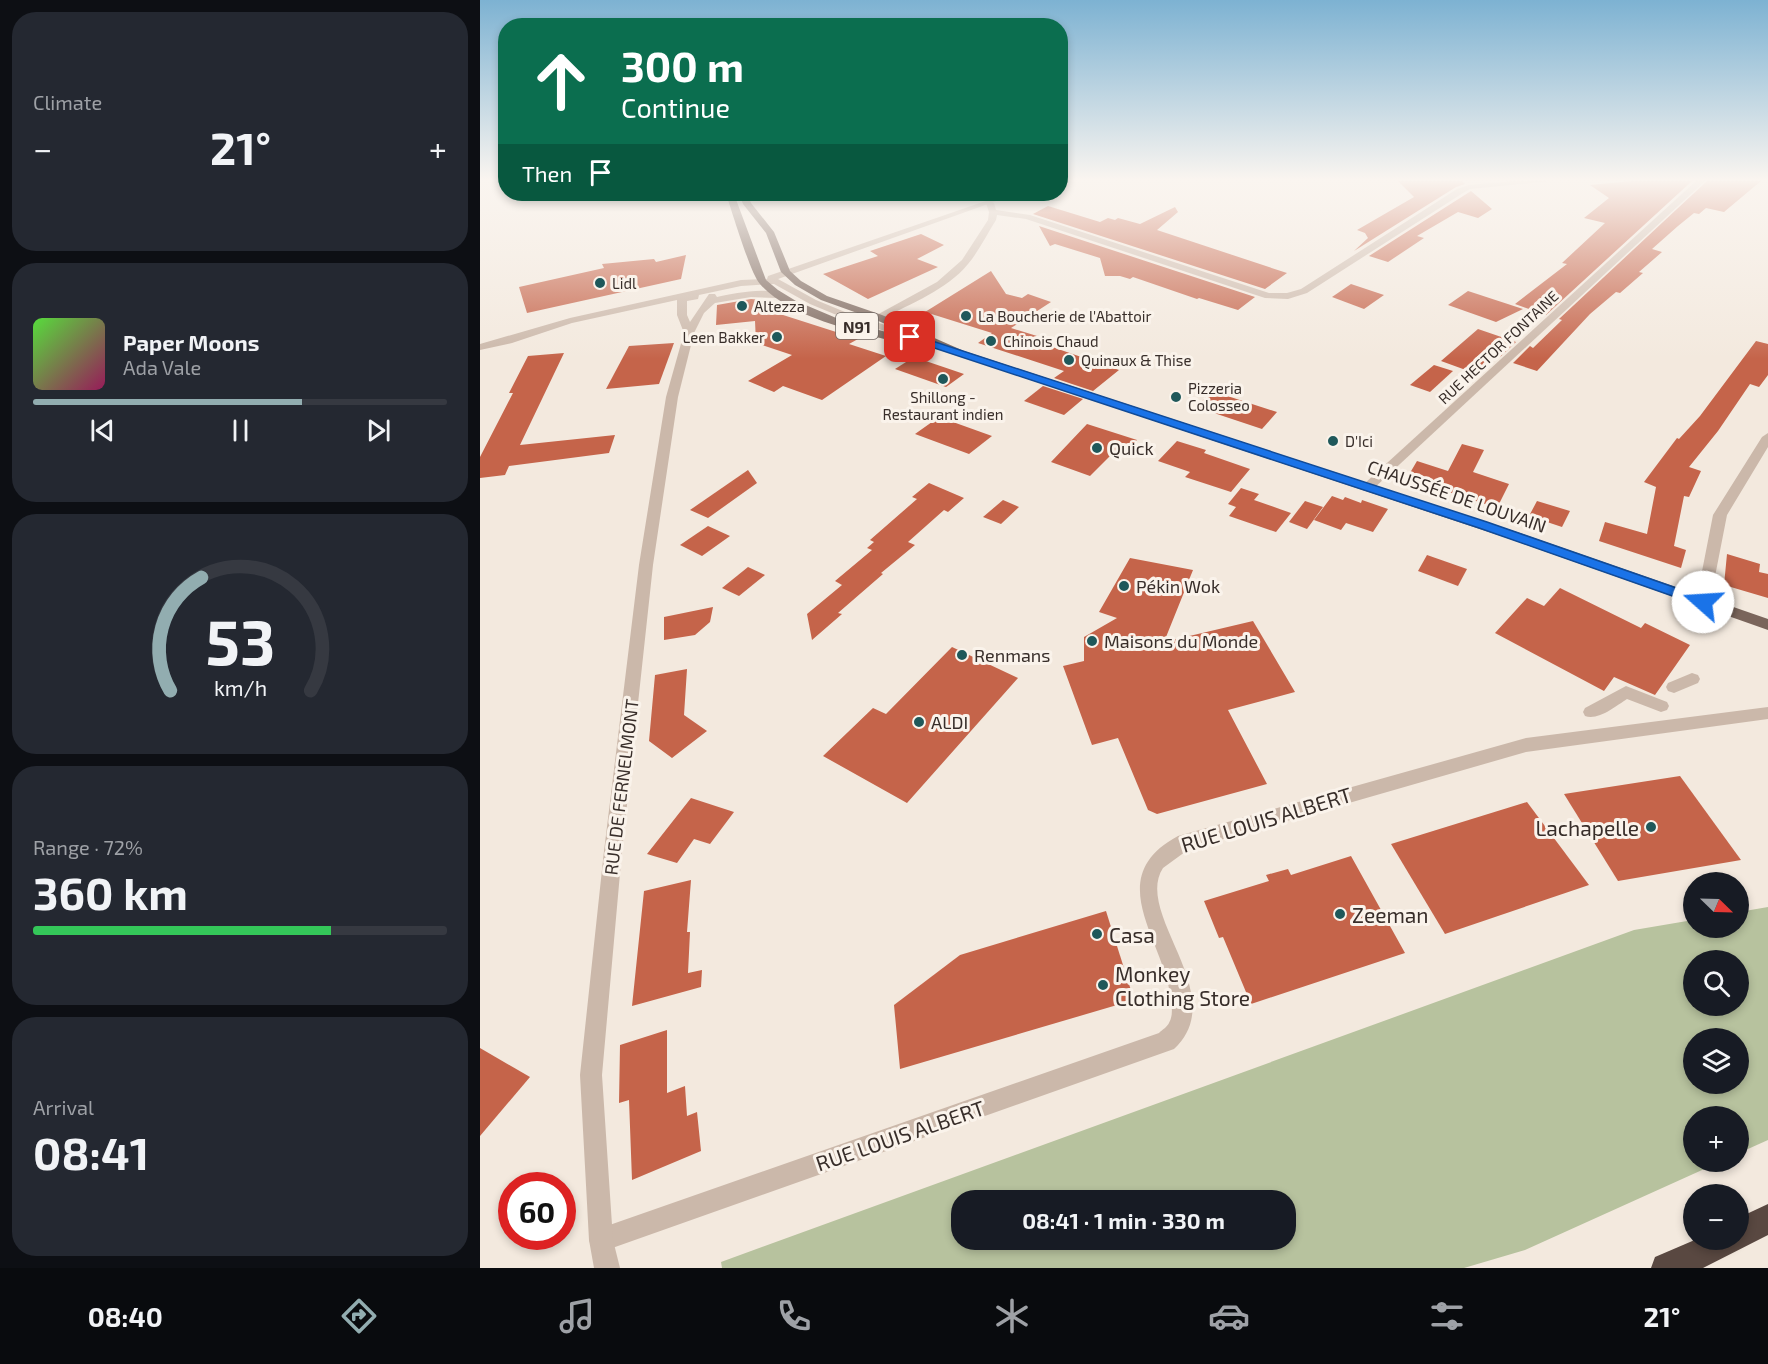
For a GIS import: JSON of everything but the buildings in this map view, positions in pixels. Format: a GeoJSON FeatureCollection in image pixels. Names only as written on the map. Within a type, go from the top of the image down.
{"type":"FeatureCollection","features":[{"type":"Feature","properties":{"kind":"highway"},"geometry":{"type":"LineString","coordinates":[[1749,1228],[1768,1219]]}},
{"type":"Feature","properties":{"kind":"highway"},"geometry":{"type":"LineString","coordinates":[[1666,1268],[1707,1250]]}},
{"type":"Feature","properties":{"kind":"main road","name":"CHAUSSÉE DE LOUVAIN"},"geometry":{"type":"LineString","coordinates":[[747,240],[762,281],[776,295],[817,313],[868,330],[960,353],[1368,487],[1768,625]]}},
{"type":"Feature","properties":{"kind":"main road"},"geometry":{"type":"LineString","coordinates":[[773,240],[783,274]]}},
{"type":"Feature","properties":{"kind":"main road","name":"CHAUSSÉE DE LOUVAIN"},"geometry":{"type":"LineString","coordinates":[[783,274],[824,298],[878,317],[960,353]]}},
{"type":"Feature","properties":{"kind":"street"},"geometry":{"type":"LineString","coordinates":[[499,342],[568,327],[583,321],[713,298],[880,240]]}},
{"type":"Feature","properties":{"kind":"street"},"geometry":{"type":"LineString","coordinates":[[878,317],[940,284],[965,262],[979,240]]}},
{"type":"Feature","properties":{"kind":"street"},"geometry":{"type":"LineString","coordinates":[[1098,240],[1268,296],[1288,296],[1304,291],[1383,240]]}},
{"type":"Feature","properties":{"kind":"street","name":"RUE HECTOR FONTAINE"},"geometry":{"type":"LineString","coordinates":[[1368,487],[1637,240]]}},
{"type":"Feature","properties":{"kind":"street"},"geometry":{"type":"LineString","coordinates":[[755,263],[769,275],[783,274]]}},
{"type":"Feature","properties":{"kind":"street"},"geometry":{"type":"LineString","coordinates":[[480,347],[570,321],[728,286],[776,281],[813,302],[842,314],[960,353]]}},
{"type":"Feature","properties":{"kind":"street"},"geometry":{"type":"LineString","coordinates":[[678,305],[682,300],[714,293],[728,286]]}},
{"type":"Feature","properties":{"kind":"street"},"geometry":{"type":"LineString","coordinates":[[713,298],[751,294],[776,295]]}},
{"type":"Feature","properties":{"kind":"street","name":"RUE DE FERNELMONT"},"geometry":{"type":"LineString","coordinates":[[607,1268],[601,1240],[591,1075],[608,898],[646,565],[672,397],[689,333],[700,312],[713,298]]}},
{"type":"Feature","properties":{"kind":"street"},"geometry":{"type":"LineString","coordinates":[[643,305],[678,305],[691,307],[700,312]]}},
{"type":"Feature","properties":{"kind":"street"},"geometry":{"type":"LineString","coordinates":[[678,305],[689,333]]}},
{"type":"Feature","properties":{"kind":"street"},"geometry":{"type":"LineString","coordinates":[[1703,602],[1720,515],[1768,437]]}},
{"type":"Feature","properties":{"kind":"street"},"geometry":{"type":"LineString","coordinates":[[1674,687],[1692,680]]}},
{"type":"Feature","properties":{"kind":"street"},"geometry":{"type":"LineString","coordinates":[[1591,712],[1626,692],[1661,706]]}},
{"type":"Feature","properties":{"kind":"street","name":"RUE LOUIS ALBERT"},"geometry":{"type":"LineString","coordinates":[[601,1240],[1166,1041],[1179,1028],[1184,1006],[1149,898],[1150,872],[1162,855],[1184,842],[1526,745],[1768,713]]}},
{"type":"Feature","properties":{"kind":"green space"},"geometry":{"type":"Polygon","coordinates":[[[1768,907],[1768,1140],[1749,1149],[1749,1106],[1683,1106],[1683,1172],[1698,1172],[1525,1250],[1464,1268],[722,1268],[721,1262],[1634,930],[1683,922],[1683,938],[1749,938],[1749,910],[1768,907]]]}},
{"type":"Feature","properties":{"kind":"place","name":"Lidl"},"geometry":{"type":"Point","coordinates":[600,283]}},
{"type":"Feature","properties":{"kind":"place","name":"Altezza"},"geometry":{"type":"Point","coordinates":[742,306]}},
{"type":"Feature","properties":{"kind":"place","name":"La Boucherie de l'Abattoir"},"geometry":{"type":"Point","coordinates":[966,316]}},
{"type":"Feature","properties":{"kind":"place","name":"Leen Bakker"},"geometry":{"type":"Point","coordinates":[777,337]}},
{"type":"Feature","properties":{"kind":"place","name":"Chinois Chaud"},"geometry":{"type":"Point","coordinates":[991,341]}},
{"type":"Feature","properties":{"kind":"place","name":"Quinaux & Thise"},"geometry":{"type":"Point","coordinates":[1069,360]}},
{"type":"Feature","properties":{"kind":"place","name":"Shillong - Restaurant indien"},"geometry":{"type":"Point","coordinates":[943,379]}},
{"type":"Feature","properties":{"kind":"place","name":"Pizzeria Colosseo"},"geometry":{"type":"Point","coordinates":[1176,397]}},
{"type":"Feature","properties":{"kind":"place","name":"D'Ici"},"geometry":{"type":"Point","coordinates":[1333,441]}},
{"type":"Feature","properties":{"kind":"place","name":"Quick"},"geometry":{"type":"Point","coordinates":[1097,448]}},
{"type":"Feature","properties":{"kind":"place","name":"Pékin Wok"},"geometry":{"type":"Point","coordinates":[1124,586]}},
{"type":"Feature","properties":{"kind":"place","name":"Maisons du Monde"},"geometry":{"type":"Point","coordinates":[1092,641]}},
{"type":"Feature","properties":{"kind":"place","name":"Renmans"},"geometry":{"type":"Point","coordinates":[962,655]}},
{"type":"Feature","properties":{"kind":"place","name":"ALDI"},"geometry":{"type":"Point","coordinates":[919,722]}},
{"type":"Feature","properties":{"kind":"place","name":"Lachapelle"},"geometry":{"type":"Point","coordinates":[1651,827]}},
{"type":"Feature","properties":{"kind":"place","name":"Zeeman"},"geometry":{"type":"Point","coordinates":[1340,914]}},
{"type":"Feature","properties":{"kind":"place","name":"Casa"},"geometry":{"type":"Point","coordinates":[1097,934]}},
{"type":"Feature","properties":{"kind":"place","name":"Monkey Clothing Store"},"geometry":{"type":"Point","coordinates":[1103,985]}},
{"type":"Feature","properties":{"kind":"route"},"geometry":{"type":"LineString","coordinates":[[910,337],[1483,525],[1703,602]]}}]}
